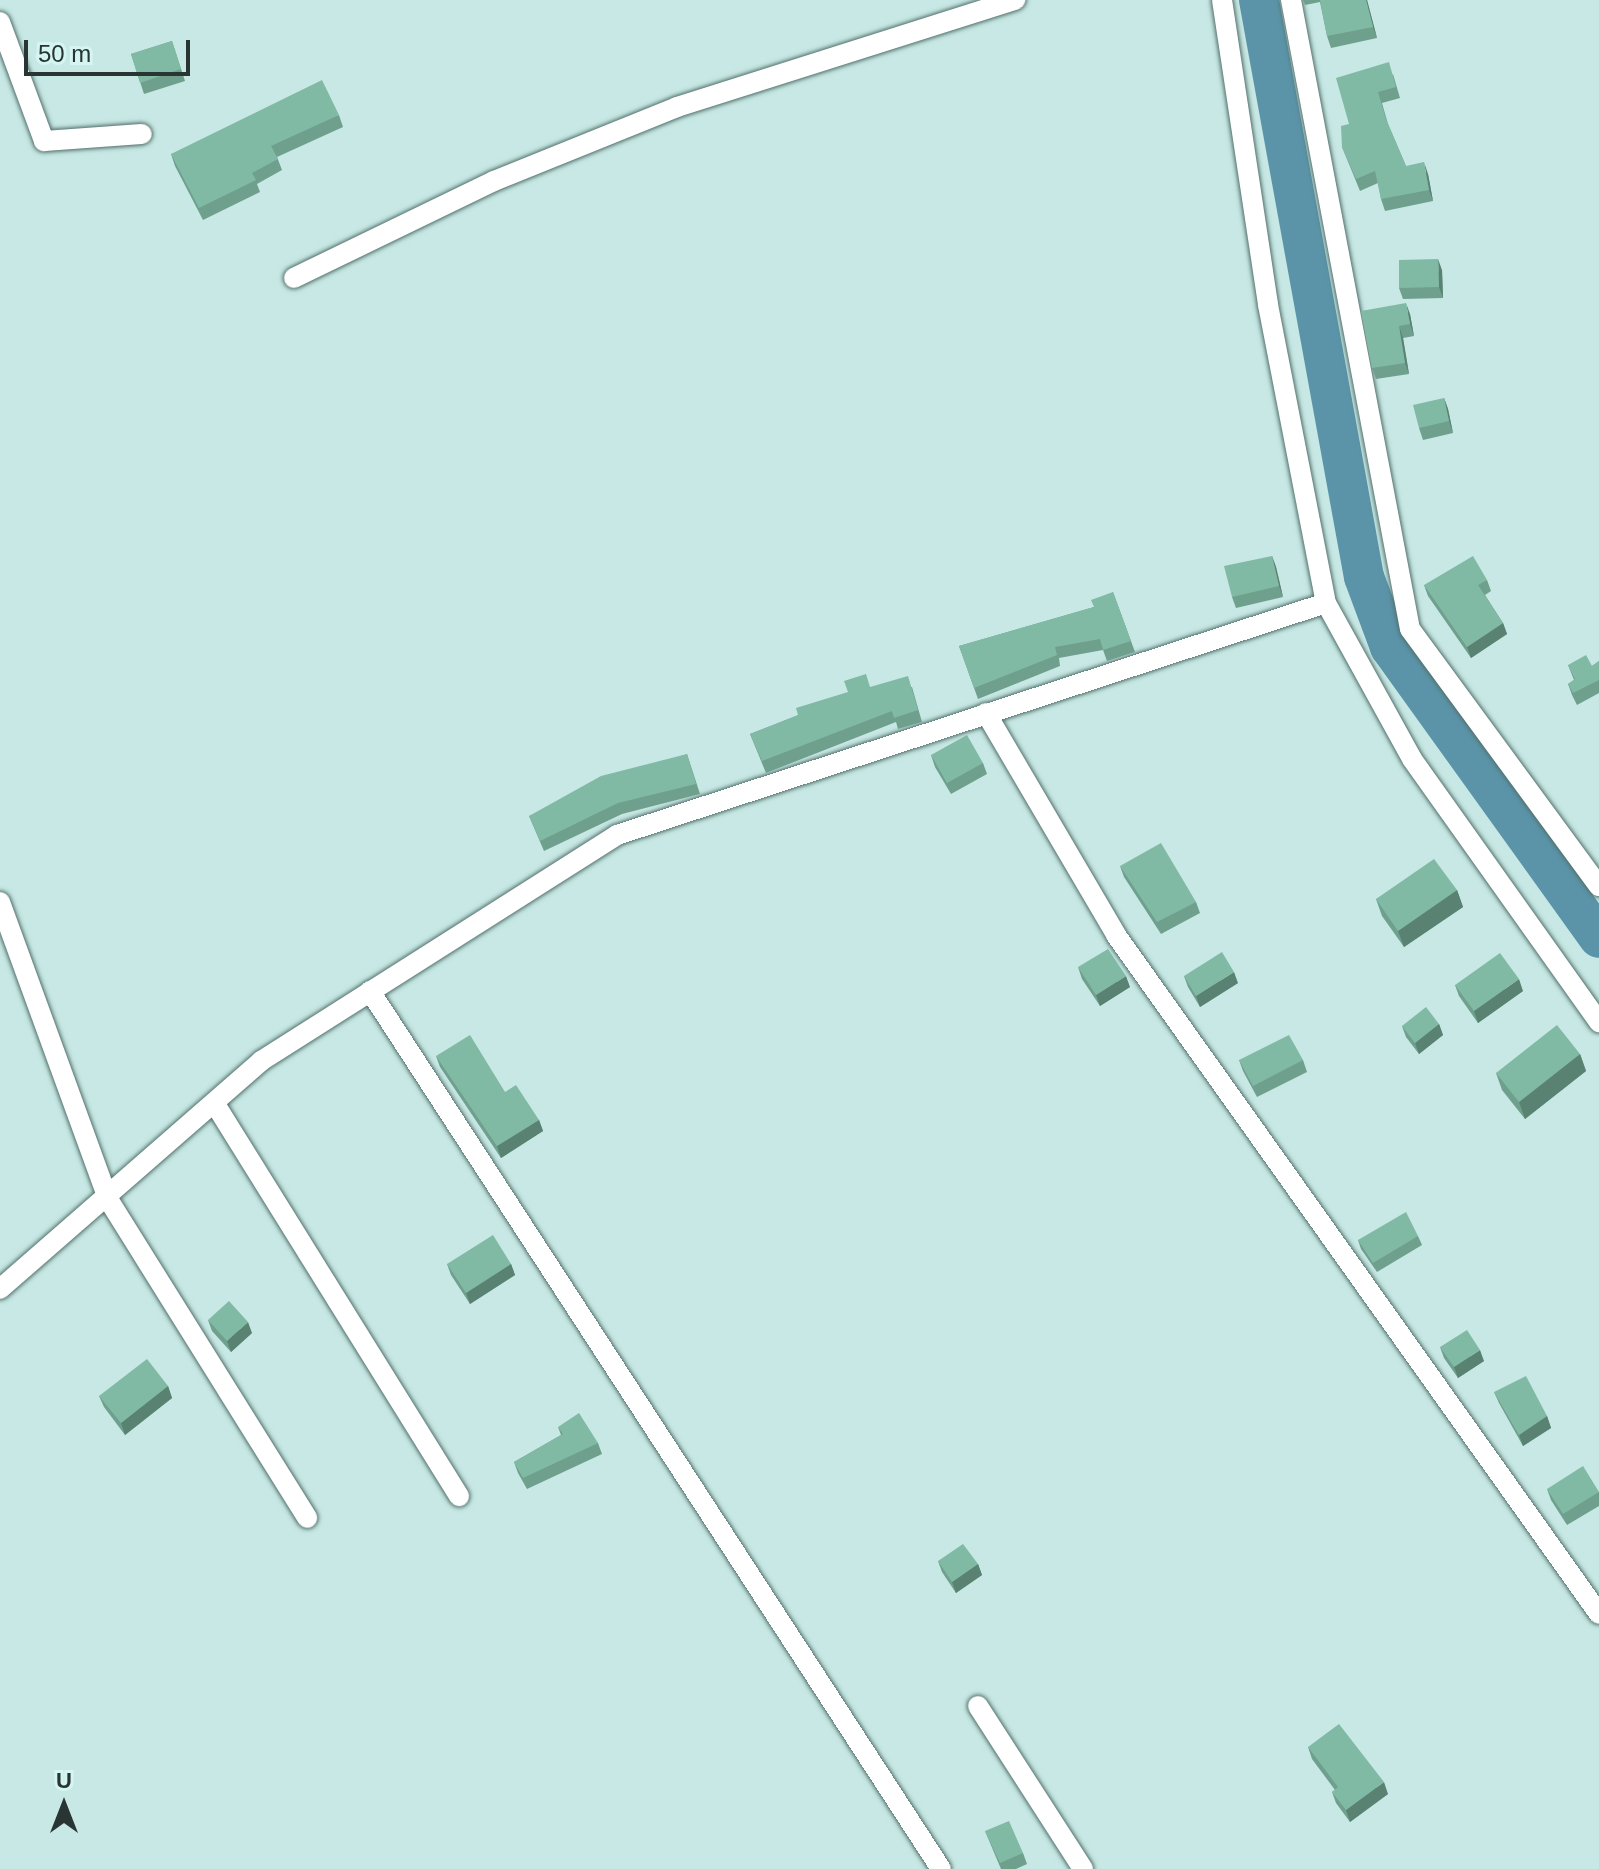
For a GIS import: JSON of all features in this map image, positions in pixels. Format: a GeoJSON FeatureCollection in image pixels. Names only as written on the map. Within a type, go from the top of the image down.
{"type":"FeatureCollection","features":[{"type":"Feature","properties":{"kind":"street"},"geometry":{"type":"LineString","coordinates":[[294,278],[494,181],[677,107],[1015,0]]}},
{"type":"Feature","properties":{"kind":"street"},"geometry":{"type":"LineString","coordinates":[[1222,0],[1268,305],[1326,603],[1412,759],[1599,1022]]}},
{"type":"Feature","properties":{"kind":"street"},"geometry":{"type":"LineString","coordinates":[[1291,0],[1410,629],[1599,886]]}},
{"type":"Feature","properties":{"kind":"street"},"geometry":{"type":"LineString","coordinates":[[0,22],[44,141],[142,134]]}},
{"type":"Feature","properties":{"kind":"street"},"geometry":{"type":"LineString","coordinates":[[0,1289],[108,1199],[261,1061],[617,835],[1326,603]]}},
{"type":"Feature","properties":{"kind":"street"},"geometry":{"type":"LineString","coordinates":[[986,713],[1116,935],[1599,1614]]}},
{"type":"Feature","properties":{"kind":"street"},"geometry":{"type":"LineString","coordinates":[[0,902],[108,1199],[307,1518]]}},
{"type":"Feature","properties":{"kind":"street"},"geometry":{"type":"LineString","coordinates":[[370,991],[941,1869]]}},
{"type":"Feature","properties":{"kind":"street"},"geometry":{"type":"LineString","coordinates":[[215,1104],[459,1496]]}},
{"type":"Feature","properties":{"kind":"street"},"geometry":{"type":"LineString","coordinates":[[978,1706],[1083,1869]]}},
{"type":"Feature","properties":{"kind":"building"},"geometry":{"type":"Polygon","coordinates":[[[1320,0],[1366,0],[1373,27],[1327,36],[1320,0]]]}},
{"type":"Feature","properties":{"kind":"building"},"geometry":{"type":"Polygon","coordinates":[[[172,41],[181,69],[140,83],[131,54],[172,41]]]}},
{"type":"Feature","properties":{"kind":"building"},"geometry":{"type":"Polygon","coordinates":[[[1389,62],[1396,87],[1378,92],[1386,119],[1406,166],[1424,162],[1429,190],[1381,199],[1375,171],[1356,179],[1342,147],[1341,126],[1349,124],[1336,78],[1389,62]]]}},
{"type":"Feature","properties":{"kind":"building"},"geometry":{"type":"Polygon","coordinates":[[[322,80],[339,115],[271,146],[278,159],[252,173],[256,180],[199,208],[171,154],[322,80]]]}},
{"type":"Feature","properties":{"kind":"building"},"geometry":{"type":"Polygon","coordinates":[[[1438,259],[1439,287],[1399,288],[1399,260],[1438,259]]]}},
{"type":"Feature","properties":{"kind":"building"},"geometry":{"type":"Polygon","coordinates":[[[1406,303],[1410,324],[1399,326],[1405,363],[1372,368],[1361,311],[1406,303]]]}},
{"type":"Feature","properties":{"kind":"building"},"geometry":{"type":"Polygon","coordinates":[[[1444,398],[1449,421],[1419,428],[1413,405],[1444,398]]]}},
{"type":"Feature","properties":{"kind":"building"},"geometry":{"type":"Polygon","coordinates":[[[1272,556],[1279,586],[1232,597],[1224,566],[1272,556]]]}},
{"type":"Feature","properties":{"kind":"building"},"geometry":{"type":"Polygon","coordinates":[[[1473,556],[1487,580],[1478,585],[1503,623],[1467,647],[1424,585],[1473,556]]]}},
{"type":"Feature","properties":{"kind":"building"},"geometry":{"type":"Polygon","coordinates":[[[1113,592],[1131,641],[1103,650],[1100,639],[1055,647],[1057,655],[974,688],[959,646],[1094,607],[1091,600],[1113,592]]]}},
{"type":"Feature","properties":{"kind":"building"},"geometry":{"type":"Polygon","coordinates":[[[1586,655],[1592,666],[1599,661],[1599,680],[1573,693],[1568,684],[1575,679],[1568,665],[1586,655]]]}},
{"type":"Feature","properties":{"kind":"building"},"geometry":{"type":"Polygon","coordinates":[[[866,674],[870,687],[908,676],[918,710],[894,718],[892,711],[762,761],[750,734],[798,715],[796,708],[848,692],[844,681],[866,674]]]}},
{"type":"Feature","properties":{"kind":"building"},"geometry":{"type":"Polygon","coordinates":[[[967,735],[983,763],[947,783],[931,755],[967,735]]]}},
{"type":"Feature","properties":{"kind":"building"},"geometry":{"type":"Polygon","coordinates":[[[687,754],[696,784],[618,803],[540,841],[529,816],[601,776],[687,754]]]}},
{"type":"Feature","properties":{"kind":"building"},"geometry":{"type":"Polygon","coordinates":[[[1161,843],[1196,902],[1157,922],[1120,866],[1161,843]]]}},
{"type":"Feature","properties":{"kind":"building"},"geometry":{"type":"Polygon","coordinates":[[[1434,859],[1457,890],[1398,931],[1376,899],[1434,859]]]}},
{"type":"Feature","properties":{"kind":"building"},"geometry":{"type":"Polygon","coordinates":[[[1108,949],[1126,976],[1096,995],[1078,967],[1108,949]]]}},
{"type":"Feature","properties":{"kind":"building"},"geometry":{"type":"Polygon","coordinates":[[[1222,952],[1234,972],[1196,996],[1184,976],[1222,952]]]}},
{"type":"Feature","properties":{"kind":"building"},"geometry":{"type":"Polygon","coordinates":[[[1500,953],[1519,979],[1474,1011],[1455,985],[1500,953]]]}},
{"type":"Feature","properties":{"kind":"building"},"geometry":{"type":"Polygon","coordinates":[[[1426,1007],[1439,1024],[1415,1043],[1402,1026],[1426,1007]]]}},
{"type":"Feature","properties":{"kind":"building"},"geometry":{"type":"Polygon","coordinates":[[[1557,1025],[1580,1054],[1519,1102],[1496,1073],[1557,1025]]]}},
{"type":"Feature","properties":{"kind":"building"},"geometry":{"type":"Polygon","coordinates":[[[470,1035],[505,1092],[516,1085],[539,1120],[497,1146],[436,1056],[470,1035]]]}},
{"type":"Feature","properties":{"kind":"building"},"geometry":{"type":"Polygon","coordinates":[[[1289,1035],[1303,1060],[1253,1086],[1239,1060],[1289,1035]]]}},
{"type":"Feature","properties":{"kind":"building"},"geometry":{"type":"Polygon","coordinates":[[[1406,1212],[1418,1236],[1373,1263],[1358,1240],[1406,1212]]]}},
{"type":"Feature","properties":{"kind":"building"},"geometry":{"type":"Polygon","coordinates":[[[493,1235],[511,1264],[466,1293],[447,1264],[493,1235]]]}},
{"type":"Feature","properties":{"kind":"building"},"geometry":{"type":"Polygon","coordinates":[[[229,1301],[248,1322],[227,1341],[208,1320],[229,1301]]]}},
{"type":"Feature","properties":{"kind":"building"},"geometry":{"type":"Polygon","coordinates":[[[1467,1330],[1480,1350],[1454,1367],[1440,1347],[1467,1330]]]}},
{"type":"Feature","properties":{"kind":"building"},"geometry":{"type":"Polygon","coordinates":[[[147,1359],[168,1386],[121,1423],[99,1396],[147,1359]]]}},
{"type":"Feature","properties":{"kind":"building"},"geometry":{"type":"Polygon","coordinates":[[[1526,1376],[1547,1416],[1519,1435],[1494,1392],[1526,1376]]]}},
{"type":"Feature","properties":{"kind":"building"},"geometry":{"type":"Polygon","coordinates":[[[579,1413],[598,1443],[523,1478],[514,1462],[563,1434],[558,1427],[579,1413]]]}},
{"type":"Feature","properties":{"kind":"building"},"geometry":{"type":"Polygon","coordinates":[[[1583,1466],[1599,1492],[1563,1514],[1547,1489],[1583,1466]]]}},
{"type":"Feature","properties":{"kind":"building"},"geometry":{"type":"Polygon","coordinates":[[[963,1544],[978,1564],[952,1582],[938,1561],[963,1544]]]}},
{"type":"Feature","properties":{"kind":"building"},"geometry":{"type":"Polygon","coordinates":[[[1339,1724],[1384,1782],[1346,1810],[1332,1792],[1338,1787],[1308,1747],[1339,1724]]]}},
{"type":"Feature","properties":{"kind":"building"},"geometry":{"type":"Polygon","coordinates":[[[1009,1821],[1023,1853],[1000,1863],[985,1831],[1009,1821]]]}},
{"type":"Feature","properties":{"kind":"waterway"},"geometry":{"type":"LineString","coordinates":[[1259,0],[1364,577],[1390,647],[1599,938]]}}]}
